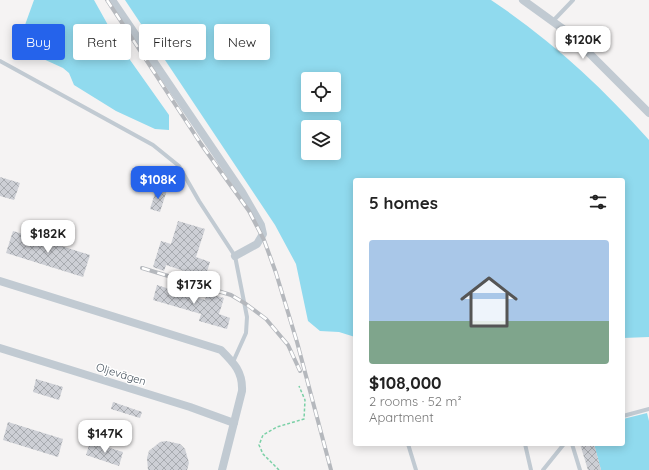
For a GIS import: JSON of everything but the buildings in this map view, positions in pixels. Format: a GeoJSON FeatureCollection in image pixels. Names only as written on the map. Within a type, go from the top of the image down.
{"type":"FeatureCollection","features":[{"type":"Feature","properties":{"kind":"street"},"geometry":{"type":"LineString","coordinates":[[112,0],[242,192],[261,226],[263,234],[262,238],[257,244],[235,256]]}},
{"type":"Feature","properties":{"kind":"street"},"geometry":{"type":"LineString","coordinates":[[523,0],[553,22],[597,60],[649,113]]}},
{"type":"Feature","properties":{"kind":"street"},"geometry":{"type":"LineString","coordinates":[[0,281],[221,350],[234,362],[243,380],[242,391],[222,470]]}},
{"type":"Feature","properties":{"kind":"street","name":"Oljevägen"},"geometry":{"type":"LineString","coordinates":[[0,348],[190,407],[234,423]]}},
{"type":"Feature","properties":{"kind":"lane"},"geometry":{"type":"LineString","coordinates":[[553,22],[573,0]]}},
{"type":"Feature","properties":{"kind":"lane"},"geometry":{"type":"LineString","coordinates":[[0,61],[164,153],[179,166],[199,201],[235,256],[247,317],[246,333],[234,362]]}},
{"type":"Feature","properties":{"kind":"lane"},"geometry":{"type":"LineString","coordinates":[[625,415],[649,409]]}},
{"type":"Feature","properties":{"kind":"lane"},"geometry":{"type":"LineString","coordinates":[[409,446],[416,470]]}},
{"type":"Feature","properties":{"kind":"lane"},"geometry":{"type":"LineString","coordinates":[[525,446],[531,470]]}},
{"type":"Feature","properties":{"kind":"lane"},"geometry":{"type":"LineString","coordinates":[[543,470],[562,446]]}},
{"type":"Feature","properties":{"kind":"lane"},"geometry":{"type":"LineString","coordinates":[[573,446],[580,470]]}},
{"type":"Feature","properties":{"kind":"path"},"geometry":{"type":"LineString","coordinates":[[279,470],[263,454],[259,445],[263,435],[277,427],[304,419],[305,400],[299,386]]}},
{"type":"Feature","properties":{"kind":"water"},"geometry":{"type":"Polygon","coordinates":[[[34,0],[94,0],[107,24],[73,24],[73,60],[130,60],[169,115],[169,130],[155,129],[116,111],[74,85],[69,73],[63,68],[45,60],[65,60],[65,24],[25,24],[34,0]]]}},
{"type":"Feature","properties":{"kind":"water"},"geometry":{"type":"Polygon","coordinates":[[[125,0],[491,0],[555,48],[594,83],[649,140],[649,337],[625,338],[625,178],[353,178],[353,336],[339,332],[320,331],[308,321],[296,264],[275,225],[165,60],[206,60],[206,24],[141,24],[125,0]]]}},
{"type":"Feature","properties":{"kind":"water"},"geometry":{"type":"Polygon","coordinates":[[[647,413],[649,421],[649,470],[601,470],[595,446],[625,446],[625,418],[647,413]]]}},
{"type":"Feature","properties":{"kind":"railway"},"geometry":{"type":"LineString","coordinates":[[107,0],[201,144],[249,211],[264,240],[276,273],[297,342],[331,470]]}},
{"type":"Feature","properties":{"kind":"railway"},"geometry":{"type":"LineString","coordinates":[[142,268],[231,295],[246,304],[266,319],[288,345],[300,371]]}}]}
